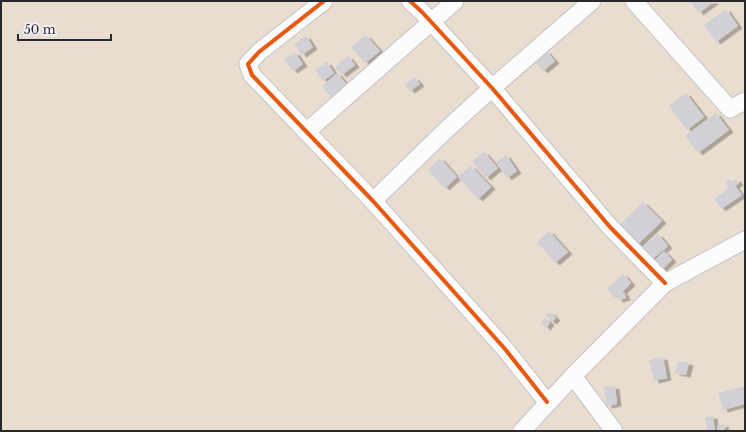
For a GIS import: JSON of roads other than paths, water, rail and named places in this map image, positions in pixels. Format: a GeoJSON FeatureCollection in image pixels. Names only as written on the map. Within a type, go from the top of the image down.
{"type":"FeatureCollection","features":[{"type":"Feature","properties":{"kind":"street"},"geometry":{"type":"LineString","coordinates":[[324,1],[259,52],[248,64],[252,75],[373,201],[505,349],[548,402]]}},
{"type":"Feature","properties":{"kind":"street"},"geometry":{"type":"LineString","coordinates":[[410,1],[431,21],[492,88],[610,227],[665,283]]}},
{"type":"Feature","properties":{"kind":"street"},"geometry":{"type":"LineString","coordinates":[[306,132],[455,1]]}},
{"type":"Feature","properties":{"kind":"street"},"geometry":{"type":"LineString","coordinates":[[373,201],[446,130],[592,1]]}},
{"type":"Feature","properties":{"kind":"street"},"geometry":{"type":"LineString","coordinates":[[634,1],[730,109],[745,101]]}},
{"type":"Feature","properties":{"kind":"street"},"geometry":{"type":"LineString","coordinates":[[522,431],[572,376],[665,283],[745,240]]}},
{"type":"Feature","properties":{"kind":"street"},"geometry":{"type":"LineString","coordinates":[[572,376],[614,431]]}}]}
